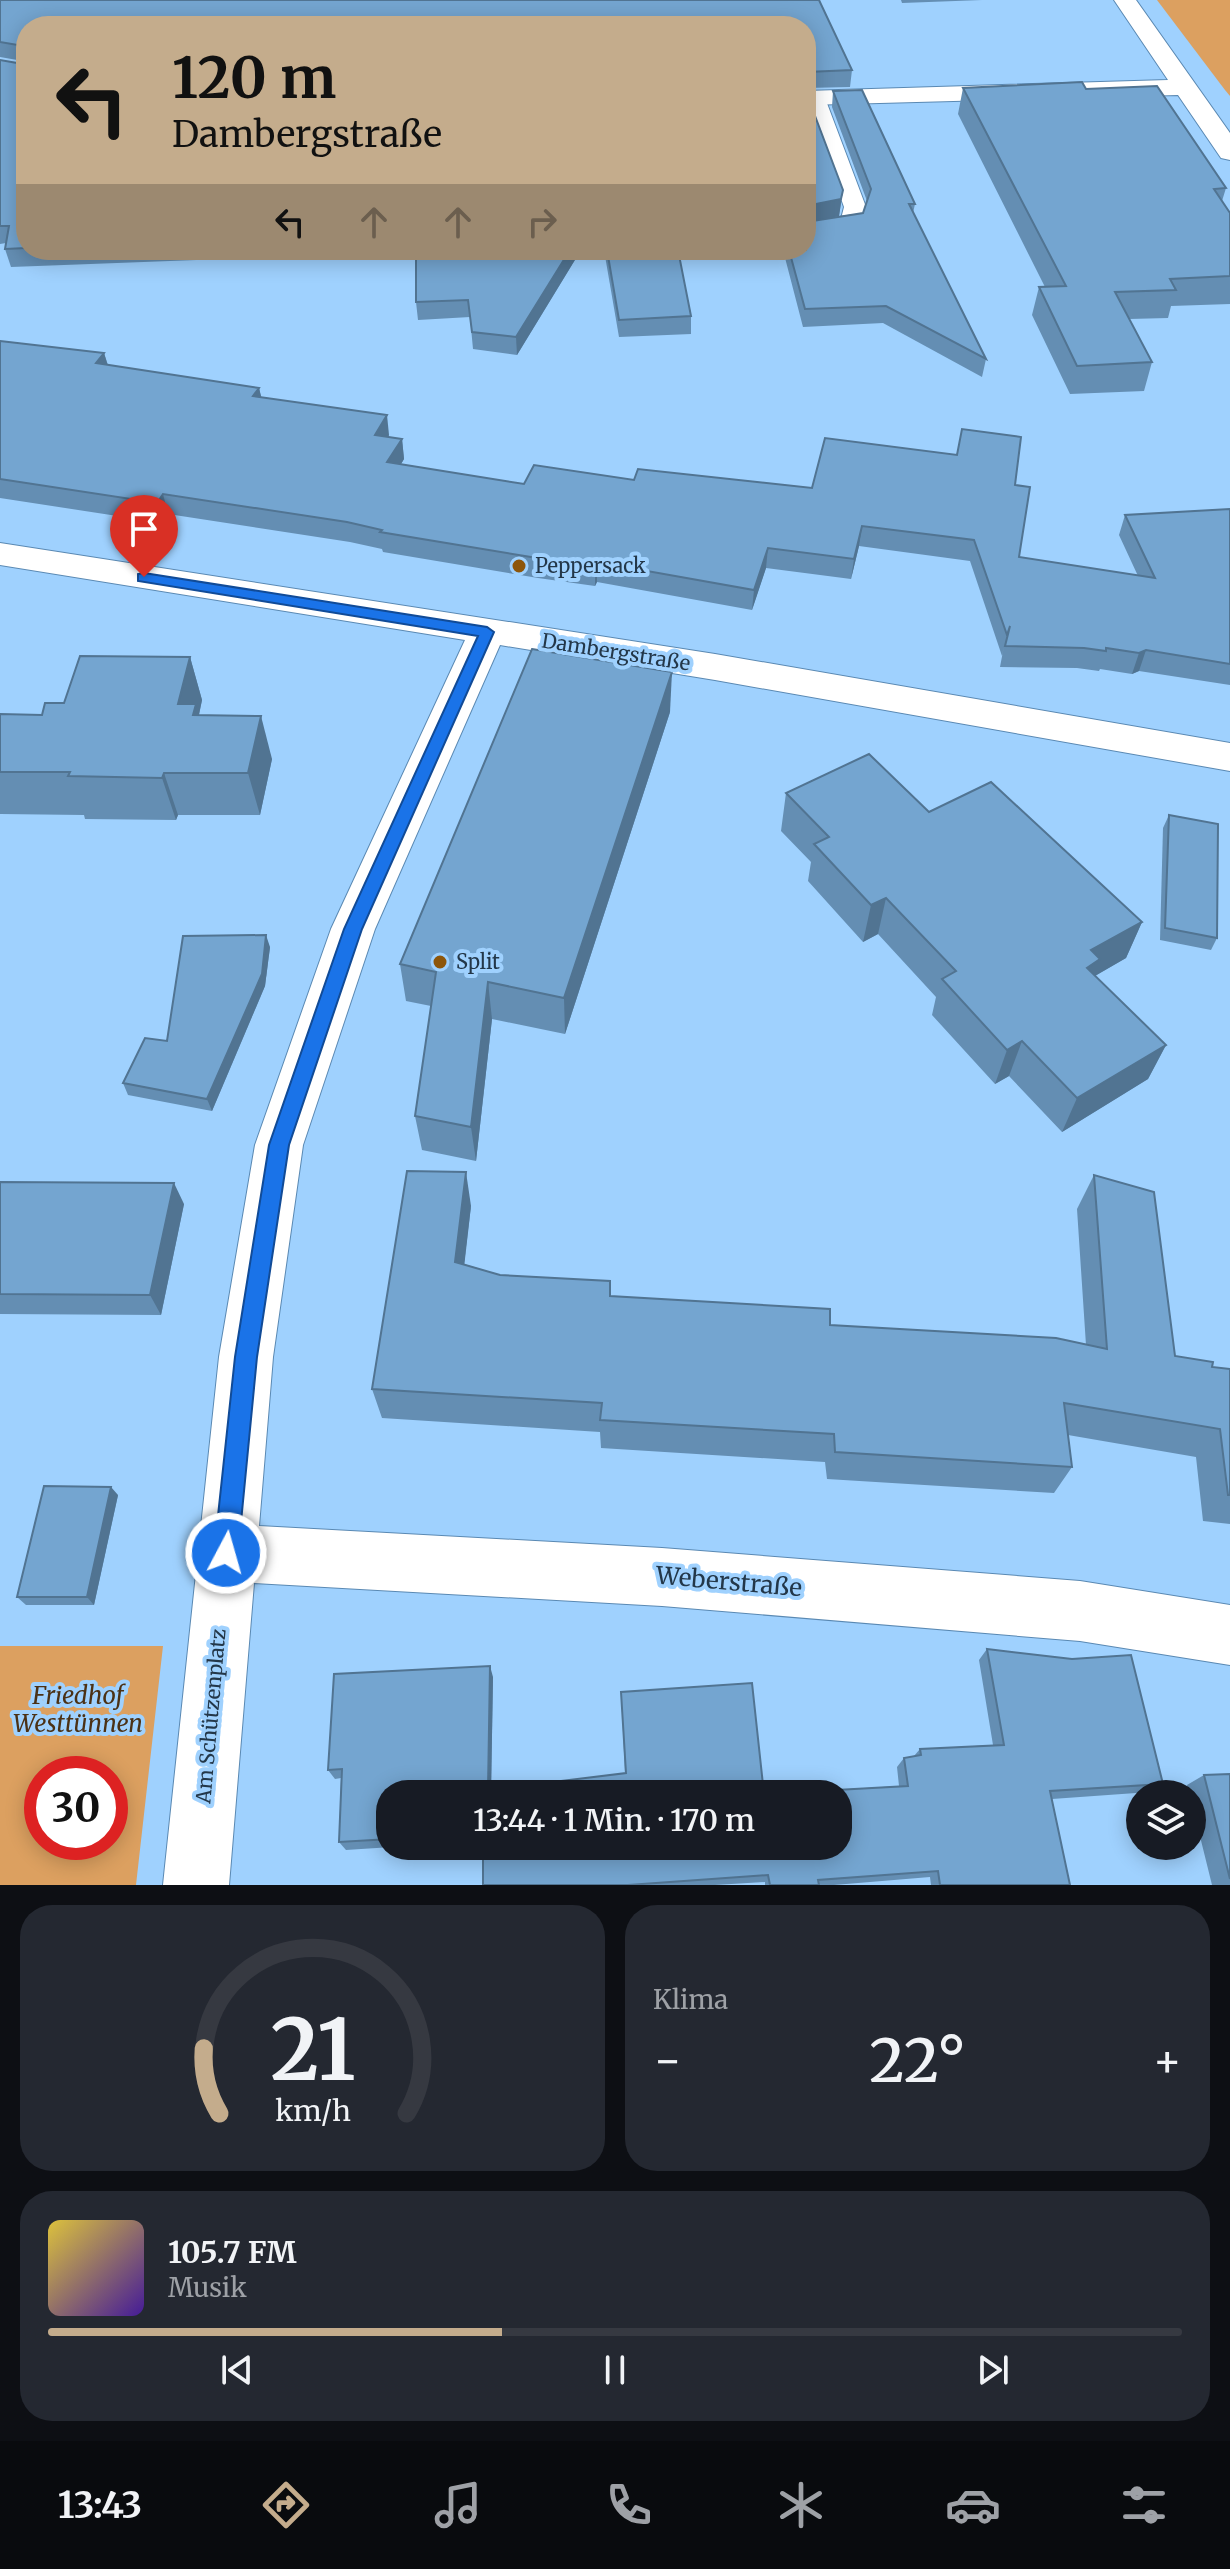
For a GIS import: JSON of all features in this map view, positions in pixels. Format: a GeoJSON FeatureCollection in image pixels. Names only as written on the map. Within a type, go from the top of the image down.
{"type":"FeatureCollection","features":[{"type":"Feature","properties":{"kind":"street"},"geometry":{"type":"LineString","coordinates":[[1125,0],[1230,152]]}},
{"type":"Feature","properties":{"kind":"street"},"geometry":{"type":"LineString","coordinates":[[816,98],[1186,87]]}},
{"type":"Feature","properties":{"kind":"street","name":"Dambergstraße"},"geometry":{"type":"LineString","coordinates":[[0,554],[730,670],[1230,757]]}},
{"type":"Feature","properties":{"kind":"street","name":"Am Schützenplatz"},"geometry":{"type":"LineString","coordinates":[[196,1885],[246,1357],[279,1145],[353,929],[487,632]]}},
{"type":"Feature","properties":{"kind":"street","name":"Weberstraße"},"geometry":{"type":"LineString","coordinates":[[226,1553],[678,1578],[1080,1611],[1230,1635]]}},
{"type":"Feature","properties":{"kind":"lane"},"geometry":{"type":"LineString","coordinates":[[816,110],[855,207],[850,224],[816,229]]}},
{"type":"Feature","properties":{"kind":"green space"},"geometry":{"type":"Polygon","coordinates":[[[1157,0],[1230,0],[1230,96],[1225,90],[1157,0]]]}},
{"type":"Feature","properties":{"kind":"green space","name":"Friedhof Westtünnen"},"geometry":{"type":"Polygon","coordinates":[[[0,1646],[163,1646],[136,1885],[0,1885],[0,1646]]]}},
{"type":"Feature","properties":{"kind":"building"},"geometry":{"type":"Polygon","coordinates":[[[0,0],[819,0],[852,70],[816,72],[816,16],[16,16],[16,45],[0,42],[0,0]]]}},
{"type":"Feature","properties":{"kind":"building"},"geometry":{"type":"Polygon","coordinates":[[[0,60],[16,63],[16,248],[5,249],[9,226],[0,226],[0,60]]]}},
{"type":"Feature","properties":{"kind":"building"},"geometry":{"type":"Polygon","coordinates":[[[1082,82],[1086,89],[1157,86],[1226,188],[1214,189],[1230,213],[1230,276],[1170,279],[1176,290],[1115,292],[1152,362],[1077,366],[1039,287],[1066,286],[963,88],[1082,82]]]}},
{"type":"Feature","properties":{"kind":"building"},"geometry":{"type":"Polygon","coordinates":[[[862,90],[915,204],[909,204],[986,359],[886,306],[805,309],[792,260],[816,260],[816,220],[863,213],[871,189],[833,91],[862,90]]]}},
{"type":"Feature","properties":{"kind":"building"},"geometry":{"type":"Polygon","coordinates":[[[816,118],[843,190],[841,199],[816,204],[816,118]]]}},
{"type":"Feature","properties":{"kind":"building"},"geometry":{"type":"Polygon","coordinates":[[[416,260],[564,260],[516,337],[472,332],[468,300],[416,302],[416,260]]]}},
{"type":"Feature","properties":{"kind":"building"},"geometry":{"type":"Polygon","coordinates":[[[609,260],[680,260],[691,316],[619,320],[609,260]]]}},
{"type":"Feature","properties":{"kind":"building"},"geometry":{"type":"Polygon","coordinates":[[[0,341],[104,353],[96,363],[259,388],[253,396],[387,415],[375,435],[402,439],[387,462],[524,484],[534,465],[634,480],[638,469],[812,488],[825,438],[957,455],[962,429],[1021,437],[1015,485],[1030,487],[1019,557],[1155,578],[1125,515],[1230,509],[1230,664],[1146,650],[1139,653],[1106,648],[1106,651],[1005,646],[1010,626],[1007,635],[974,540],[862,526],[854,559],[768,548],[754,590],[597,562],[595,566],[537,558],[380,532],[382,530],[347,522],[163,494],[157,503],[0,479],[0,341]]]}},
{"type":"Feature","properties":{"kind":"building"},"geometry":{"type":"Polygon","coordinates":[[[532,649],[672,672],[564,998],[488,982],[471,1127],[415,1116],[436,972],[400,964],[532,649]]]}},
{"type":"Feature","properties":{"kind":"building"},"geometry":{"type":"Polygon","coordinates":[[[80,656],[190,657],[178,704],[196,704],[193,715],[261,716],[248,773],[164,773],[162,778],[68,776],[70,772],[0,772],[0,714],[42,715],[45,703],[64,703],[80,656]]]}},
{"type":"Feature","properties":{"kind":"building"},"geometry":{"type":"Polygon","coordinates":[[[869,754],[929,812],[991,782],[1142,922],[1091,950],[1100,959],[1087,968],[1166,1045],[1077,1098],[1022,1041],[1007,1050],[942,979],[956,971],[886,898],[871,905],[814,844],[829,837],[786,793],[869,754]]]}},
{"type":"Feature","properties":{"kind":"building"},"geometry":{"type":"Polygon","coordinates":[[[1169,815],[1218,824],[1217,938],[1165,928],[1169,815]]]}},
{"type":"Feature","properties":{"kind":"building"},"geometry":{"type":"Polygon","coordinates":[[[266,935],[262,974],[207,1099],[123,1083],[145,1038],[167,1041],[183,936],[266,935]]]}},
{"type":"Feature","properties":{"kind":"building"},"geometry":{"type":"Polygon","coordinates":[[[407,1171],[466,1172],[455,1262],[500,1275],[610,1281],[610,1296],[830,1309],[830,1325],[1056,1338],[1107,1349],[1094,1175],[1154,1192],[1175,1356],[1213,1362],[1212,1367],[1230,1369],[1230,1495],[1220,1429],[1064,1403],[1072,1467],[835,1452],[834,1434],[600,1420],[602,1403],[372,1389],[407,1171]]]}},
{"type":"Feature","properties":{"kind":"building"},"geometry":{"type":"Polygon","coordinates":[[[0,1182],[174,1183],[150,1295],[0,1294],[0,1182]]]}},
{"type":"Feature","properties":{"kind":"building"},"geometry":{"type":"Polygon","coordinates":[[[44,1486],[111,1487],[87,1597],[17,1597],[44,1486]]]}},
{"type":"Feature","properties":{"kind":"building"},"geometry":{"type":"Polygon","coordinates":[[[987,1649],[1072,1659],[1131,1655],[1162,1780],[1126,1780],[1126,1786],[1050,1791],[1070,1885],[940,1885],[938,1871],[818,1880],[819,1885],[770,1885],[768,1875],[628,1885],[483,1885],[483,1860],[852,1860],[852,1789],[908,1786],[904,1758],[921,1755],[920,1749],[1004,1745],[987,1649]]]}},
{"type":"Feature","properties":{"kind":"building"},"geometry":{"type":"Polygon","coordinates":[[[490,1666],[488,1780],[376,1780],[376,1840],[339,1842],[342,1769],[328,1770],[334,1674],[490,1666]]]}},
{"type":"Feature","properties":{"kind":"building"},"geometry":{"type":"Polygon","coordinates":[[[752,1683],[762,1780],[569,1780],[626,1773],[621,1692],[752,1683]]]}},
{"type":"Feature","properties":{"kind":"building"},"geometry":{"type":"Polygon","coordinates":[[[1230,1774],[1230,1879],[1206,1780],[1204,1775],[1230,1774]]]}},
{"type":"Feature","properties":{"kind":"place","name":"Peppersack"},"geometry":{"type":"Point","coordinates":[519,566]}},
{"type":"Feature","properties":{"kind":"place","name":"Split"},"geometry":{"type":"Point","coordinates":[440,962]}},
{"type":"Feature","properties":{"kind":"route"},"geometry":{"type":"LineString","coordinates":[[144,577],[487,632],[373,878],[279,1145],[246,1357],[226,1553]]}}]}
